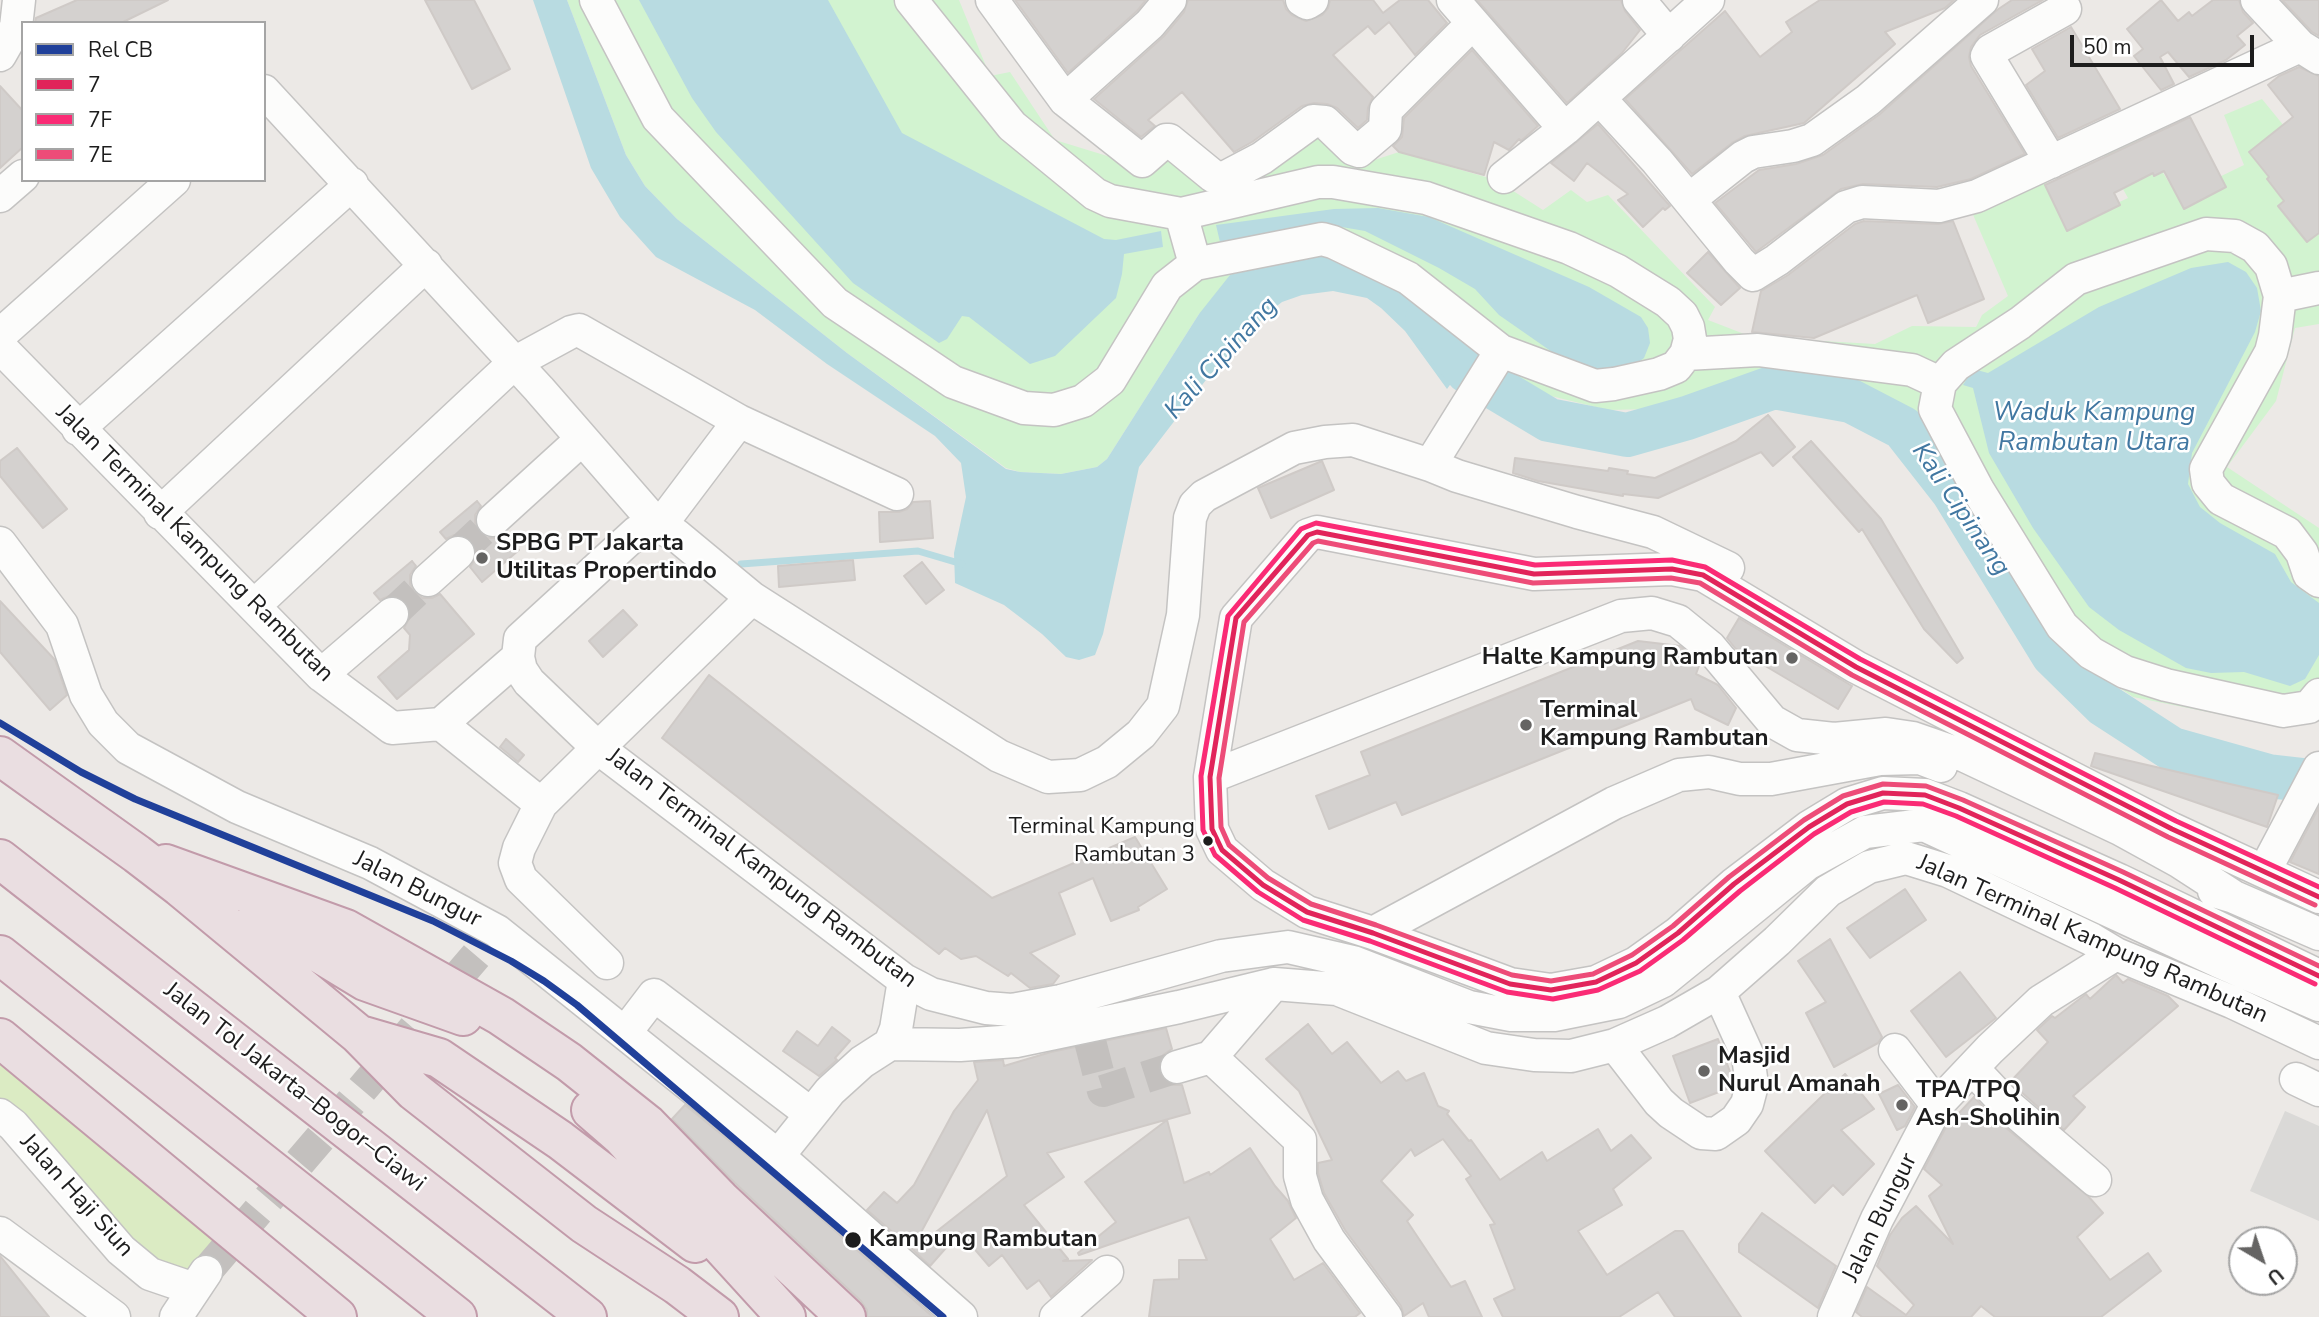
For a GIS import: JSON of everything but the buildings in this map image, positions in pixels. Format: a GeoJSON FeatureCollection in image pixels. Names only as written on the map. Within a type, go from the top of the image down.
{"type":"FeatureCollection","features":[{"type":"Feature","properties":{"kind":"highway"},"geometry":{"type":"LineString","coordinates":[[0,756],[180,887],[358,1034],[424,1099],[584,1224],[677,1285],[719,1317]]}},
{"type":"Feature","properties":{"kind":"highway"},"geometry":{"type":"LineString","coordinates":[[137,854],[346,929],[501,1016],[569,1062],[647,1124],[720,1199],[846,1317]]}},
{"type":"Feature","properties":{"kind":"highway","name":"Jalan Tol Jakarta–Bogor–Ciawi"},"geometry":{"type":"LineString","coordinates":[[0,859],[587,1317]]}},
{"type":"Feature","properties":{"kind":"highway"},"geometry":{"type":"LineString","coordinates":[[180,887],[268,922],[365,981],[468,1018],[553,1078],[622,1138],[779,1309]]}},
{"type":"Feature","properties":{"kind":"highway"},"geometry":{"type":"LineString","coordinates":[[0,955],[457,1317]]}},
{"type":"Feature","properties":{"kind":"highway"},"geometry":{"type":"LineString","coordinates":[[358,1034],[439,1058],[560,1140],[779,1309]]}},
{"type":"Feature","properties":{"kind":"highway"},"geometry":{"type":"LineString","coordinates":[[0,1038],[337,1317]]}},
{"type":"Feature","properties":{"kind":"street"},"geometry":{"type":"LineString","coordinates":[[0,55],[16,27],[19,0]]}},
{"type":"Feature","properties":{"kind":"street"},"geometry":{"type":"LineString","coordinates":[[596,0],[658,118],[835,303],[953,382],[1024,408],[1054,410],[1083,401],[1110,380],[1167,286],[1189,240],[1318,182],[1334,182],[1426,198],[1569,248],[1618,271],[1668,302],[1682,316],[1688,327],[1690,339],[1686,354],[1676,367],[1659,374],[1595,386],[1497,357],[1408,278],[1333,242],[1322,239],[1189,240],[1095,194],[1012,126],[911,0]]}},
{"type":"Feature","properties":{"kind":"street"},"geometry":{"type":"LineString","coordinates":[[992,0],[1065,100],[1142,161],[1169,140],[1213,176],[1224,178],[1262,158],[1313,121],[1325,122],[1353,149],[1359,151],[1385,129],[1386,110],[1463,12],[1565,128]]}},
{"type":"Feature","properties":{"kind":"street"},"geometry":{"type":"LineString","coordinates":[[1065,100],[1150,24],[1170,0]]}},
{"type":"Feature","properties":{"kind":"street"},"geometry":{"type":"LineString","coordinates":[[1302,0],[1307,3],[1312,0]]}},
{"type":"Feature","properties":{"kind":"street"},"geometry":{"type":"LineString","coordinates":[[1639,0],[1669,36]]}},
{"type":"Feature","properties":{"kind":"street"},"geometry":{"type":"LineString","coordinates":[[1504,177],[1565,128],[1708,0]]}},
{"type":"Feature","properties":{"kind":"street"},"geometry":{"type":"LineString","coordinates":[[1689,199],[1753,152],[1812,140],[1868,100],[1982,0]]}},
{"type":"Feature","properties":{"kind":"street"},"geometry":{"type":"LineString","coordinates":[[1599,98],[1753,275],[1846,207],[1862,202],[1939,206],[1977,196],[2309,52],[2257,0]]}},
{"type":"Feature","properties":{"kind":"street"},"geometry":{"type":"LineString","coordinates":[[2051,162],[1987,56],[1990,51],[2065,9]]}},
{"type":"Feature","properties":{"kind":"street"},"geometry":{"type":"LineString","coordinates":[[266,95],[426,265],[659,527],[676,534],[752,598],[999,756],[1048,776],[1080,775],[1107,762],[1141,734],[1163,706],[1184,615],[1191,518],[1195,505],[1204,496],[1294,448],[1353,440],[1457,476],[1653,532],[1734,571],[1871,656],[2083,768],[2233,842],[2265,870]]}},
{"type":"Feature","properties":{"kind":"street"},"geometry":{"type":"LineString","coordinates":[[0,196],[21,178]]}},
{"type":"Feature","properties":{"kind":"street"},"geometry":{"type":"LineString","coordinates":[[0,335],[172,182]]}},
{"type":"Feature","properties":{"kind":"street"},"geometry":{"type":"LineString","coordinates":[[78,429],[352,184]]}},
{"type":"Feature","properties":{"kind":"street"},"geometry":{"type":"LineString","coordinates":[[2319,581],[2309,574],[2302,553],[2287,533],[2221,499],[2208,483],[2206,469],[2271,352],[2280,296],[2271,266],[2255,247],[2235,236],[2206,234],[2076,279],[2020,323],[1956,365],[1940,383],[1935,409],[1978,490],[2063,625],[2091,653],[2125,672],[2166,685],[2283,711],[2309,707],[2319,695]]}},
{"type":"Feature","properties":{"kind":"street"},"geometry":{"type":"LineString","coordinates":[[160,513],[426,265]]}},
{"type":"Feature","properties":{"kind":"street"},"geometry":{"type":"LineString","coordinates":[[2280,296],[2319,288]]}},
{"type":"Feature","properties":{"kind":"street"},"geometry":{"type":"LineString","coordinates":[[254,606],[514,363],[579,330],[739,421],[897,494]]}},
{"type":"Feature","properties":{"kind":"street","name":"Jalan Terminal Kampung Rambutan"},"geometry":{"type":"LineString","coordinates":[[0,347],[321,675],[392,728],[441,724]]}},
{"type":"Feature","properties":{"kind":"street"},"geometry":{"type":"LineString","coordinates":[[1686,354],[1758,350],[1912,370],[1940,383]]}},
{"type":"Feature","properties":{"kind":"street"},"geometry":{"type":"LineString","coordinates":[[1430,465],[1497,357]]}},
{"type":"Feature","properties":{"kind":"street"},"geometry":{"type":"LineString","coordinates":[[598,748],[529,682],[521,670],[518,657],[520,639],[637,532],[659,527],[739,421]]}},
{"type":"Feature","properties":{"kind":"street"},"geometry":{"type":"LineString","coordinates":[[494,520],[582,439]]}},
{"type":"Feature","properties":{"kind":"street"},"geometry":{"type":"LineString","coordinates":[[1734,571],[1703,575],[1672,569],[1534,574],[1312,532],[1238,614],[1210,777],[1212,829],[1222,849],[1263,885],[1307,912],[1373,933],[1510,984],[1551,990],[1596,982],[1636,963],[1678,933],[1734,884],[1809,827],[1847,804],[1883,793],[1925,795],[2119,880],[2319,976]]}},
{"type":"Feature","properties":{"kind":"street","name":"Jalan Bungur"},"geometry":{"type":"LineString","coordinates":[[0,543],[62,625],[86,695],[103,723],[128,748],[237,807],[370,863],[625,1033],[778,1156],[961,1317]]}},
{"type":"Feature","properties":{"kind":"street"},"geometry":{"type":"LineString","coordinates":[[428,580],[458,553]]}},
{"type":"Feature","properties":{"kind":"street"},"geometry":{"type":"LineString","coordinates":[[1703,575],[1856,667],[2228,857],[2265,870],[2319,897]]}},
{"type":"Feature","properties":{"kind":"street","name":"Jalan Terminal Kampung Rambutan"},"geometry":{"type":"LineString","coordinates":[[607,963],[521,879],[515,863],[519,848],[541,804],[752,598]]}},
{"type":"Feature","properties":{"kind":"street"},"geometry":{"type":"LineString","coordinates":[[1210,777],[1621,616],[1652,613],[1678,621],[1710,647],[1772,721],[1797,735],[1834,739],[1886,734],[1913,738],[1965,756],[2120,829],[2180,862],[2234,897]]}},
{"type":"Feature","properties":{"kind":"street"},"geometry":{"type":"LineString","coordinates":[[321,675],[392,614]]}},
{"type":"Feature","properties":{"kind":"street"},"geometry":{"type":"LineString","coordinates":[[518,657],[441,724],[541,804]]}},
{"type":"Feature","properties":{"kind":"street","name":"Jalan Terminal Kampung Rambutan"},"geometry":{"type":"LineString","coordinates":[[598,748],[904,980],[931,994],[986,1008],[1012,1010],[1062,1001],[1222,956],[1288,947],[1353,962],[1469,1007],[1511,1015],[1554,1015],[1619,1002],[1663,981],[1807,864],[1865,832],[1924,825],[2319,1005]]}},
{"type":"Feature","properties":{"kind":"street"},"geometry":{"type":"LineString","coordinates":[[1373,933],[1614,803],[1679,775],[1709,772],[1740,779],[1771,779],[1880,759],[1920,758],[1963,774],[2062,819],[2191,884],[2234,897],[2319,934]]}},
{"type":"Feature","properties":{"kind":"street"},"geometry":{"type":"LineString","coordinates":[[2265,870],[2315,775]]}},
{"type":"Feature","properties":{"kind":"street","name":"Jalan Terminal Kampung Rambutan"},"geometry":{"type":"LineString","coordinates":[[890,1044],[960,1045],[1089,1033],[1178,1007],[1274,984],[1337,989],[1486,1048],[1534,1055],[1571,1056],[1615,1045],[1667,1022],[1719,992],[1828,891],[1869,867],[1906,858],[1948,871],[2091,939],[2116,954],[2232,1002],[2319,1043]]}},
{"type":"Feature","properties":{"kind":"street","name":"Jalan Bungur"},"geometry":{"type":"LineString","coordinates":[[1835,1317],[1877,1219],[1937,1105],[2041,1001],[2116,954]]}},
{"type":"Feature","properties":{"kind":"street"},"geometry":{"type":"LineString","coordinates":[[1337,989],[1353,962]]}},
{"type":"Feature","properties":{"kind":"street"},"geometry":{"type":"LineString","coordinates":[[778,1156],[846,1075],[890,1044],[896,1029],[904,980]]}},
{"type":"Feature","properties":{"kind":"street"},"geometry":{"type":"LineString","coordinates":[[1177,1067],[1211,1057],[1274,984]]}},
{"type":"Feature","properties":{"kind":"street"},"geometry":{"type":"LineString","coordinates":[[1615,1045],[1671,1113],[1701,1133],[1716,1134],[1736,1120],[1747,1104],[1752,1085],[1748,1056],[1719,992]]}},
{"type":"Feature","properties":{"kind":"street"},"geometry":{"type":"LineString","coordinates":[[625,1033],[654,995],[811,1114]]}},
{"type":"Feature","properties":{"kind":"street"},"geometry":{"type":"LineString","coordinates":[[1895,1050],[1937,1105]]}},
{"type":"Feature","properties":{"kind":"street"},"geometry":{"type":"LineString","coordinates":[[1211,1057],[1300,1140],[1300,1176],[1307,1200],[1329,1240],[1386,1317]]}},
{"type":"Feature","properties":{"kind":"street"},"geometry":{"type":"LineString","coordinates":[[1972,1068],[2006,1103],[2095,1180]]}},
{"type":"Feature","properties":{"kind":"street","name":"Jalan Haji Siun"},"geometry":{"type":"LineString","coordinates":[[0,1115],[13,1125],[121,1250],[150,1274],[200,1280],[176,1317]]}},
{"type":"Feature","properties":{"kind":"street"},"geometry":{"type":"LineString","coordinates":[[0,1233],[101,1314]]}},
{"type":"Feature","properties":{"kind":"street"},"geometry":{"type":"LineString","coordinates":[[1056,1317],[1107,1272]]}},
{"type":"Feature","properties":{"kind":"green space"},"geometry":{"type":"Polygon","coordinates":[[[567,0],[959,0],[990,76],[1010,72],[1055,140],[1140,166],[1167,145],[1225,189],[1315,127],[1362,164],[1399,152],[1496,180],[1543,210],[1571,190],[1587,202],[1608,195],[1715,307],[1708,320],[1752,337],[1875,344],[1912,326],[1976,327],[1982,315],[2008,296],[1971,210],[2042,175],[2071,225],[2128,198],[2101,150],[2139,134],[2178,197],[2244,165],[2224,115],[2262,99],[2311,159],[2319,153],[2319,324],[2295,328],[2276,401],[2227,467],[2319,528],[2319,721],[2273,725],[2133,697],[2092,669],[1949,462],[1917,423],[1886,400],[1836,383],[1774,374],[1721,387],[1652,409],[1608,410],[1551,396],[1470,357],[1449,331],[1383,278],[1199,314],[1107,459],[1097,467],[1061,474],[1020,472],[1006,468],[847,353],[677,219],[645,186],[626,155],[567,0]]]}},
{"type":"Feature","properties":{"kind":"green space"},"geometry":{"type":"Polygon","coordinates":[[[0,1038],[238,1235],[206,1272],[150,1274],[0,1115],[0,1038]]]}},
{"type":"Feature","properties":{"kind":"shaded area"},"geometry":{"type":"Polygon","coordinates":[[[2285,1111],[2319,1126],[2319,1221],[2250,1191],[2285,1111]]]}},
{"type":"Feature","properties":{"kind":"water"},"geometry":{"type":"Polygon","coordinates":[[[533,0],[567,0],[626,155],[645,186],[677,219],[847,353],[1006,469],[1061,474],[1097,467],[1107,459],[1199,314],[1230,275],[1279,258],[1319,251],[1383,278],[1420,305],[1449,331],[1470,357],[1447,389],[1405,331],[1367,298],[1333,291],[1302,295],[1282,302],[1268,313],[1209,376],[1139,467],[1103,634],[1095,655],[1079,660],[1066,657],[1042,634],[1004,605],[955,583],[954,553],[966,497],[961,463],[935,436],[827,364],[755,310],[656,257],[620,217],[591,168],[533,0]]]}},
{"type":"Feature","properties":{"kind":"water"},"geometry":{"type":"Polygon","coordinates":[[[639,0],[828,0],[902,133],[1104,239],[1116,240],[1161,231],[1163,247],[1124,254],[1116,298],[1055,356],[1030,364],[969,317],[962,316],[947,339],[939,343],[853,283],[716,132],[692,98],[639,0]]]}},
{"type":"Feature","properties":{"kind":"water"},"geometry":{"type":"Polygon","coordinates":[[[1378,208],[1429,217],[1589,287],[1641,317],[1648,328],[1650,343],[1644,358],[1627,371],[1599,372],[1555,354],[1499,315],[1475,289],[1365,231],[1330,225],[1220,242],[1216,225],[1334,209],[1378,208]]]}},
{"type":"Feature","properties":{"kind":"water","name":"Waduk Kampung Rambutan Utara"},"geometry":{"type":"Polygon","coordinates":[[[2228,262],[2246,272],[2257,288],[2261,311],[2255,332],[2192,453],[2188,484],[2200,507],[2220,523],[2275,554],[2291,582],[2319,603],[2319,655],[2305,679],[2290,686],[2244,672],[2211,673],[2186,668],[2119,630],[2089,607],[2033,528],[1989,453],[1973,388],[1963,385],[1973,369],[1988,373],[2099,307],[2191,268],[2228,262]]]}},
{"type":"Feature","properties":{"kind":"waterway","name":"Kali Cipinang"},"geometry":{"type":"LineString","coordinates":[[1427,319],[1467,371],[1549,420],[1627,435],[1687,418],[1774,387],[1851,401],[1903,428],[1953,492],[2053,655],[2104,705],[2172,749],[2268,776],[2319,782]]}},
{"type":"Feature","properties":{"kind":"waterway"},"geometry":{"type":"LineString","coordinates":[[741,564],[918,551],[962,564]]}},
{"type":"Feature","properties":{"kind":"tunnel"},"geometry":{"type":"LineString","coordinates":[[458,553],[493,520]]}},
{"type":"Feature","properties":{"kind":"tunnel"},"geometry":{"type":"LineString","coordinates":[[392,614],[428,580]]}},
{"type":"Feature","properties":{"kind":"tunnel"},"geometry":{"type":"LineString","coordinates":[[206,1272],[480,951]]}},
{"type":"Feature","properties":{"kind":"tunnel"},"geometry":{"type":"LineString","coordinates":[[1090,1041],[1103,1091],[1177,1067]]}},
{"type":"Feature","properties":{"kind":"rail line","name":"CB"},"geometry":{"type":"LineString","coordinates":[[0,723],[81,772],[135,799],[433,921],[544,981],[577,1005],[943,1317]]}},
{"type":"Feature","properties":{"kind":"transit line","name":"7F"},"geometry":{"type":"LineString","coordinates":[[2315,984],[2115,888],[1956,816],[1923,804],[1884,802],[1851,812],[1814,834],[1740,891],[1683,940],[1640,971],[1598,990],[1553,999],[1507,992],[1370,941],[1303,920],[1258,892],[1215,855],[1203,830],[1201,776],[1228,616],[1301,529],[1316,523],[1535,565],[1672,560],[1705,567],[1860,659],[2176,821],[2319,887]]}},
{"type":"Feature","properties":{"kind":"transit line","name":"7"},"geometry":{"type":"LineString","coordinates":[[2319,897],[2172,829],[1856,667],[1703,575],[1672,569],[1534,574],[1317,532],[1308,535],[1236,618],[1210,777],[1212,829],[1222,850],[1263,885],[1307,912],[1373,933],[1510,984],[1551,990],[1596,982],[1636,963],[1678,933],[1734,884],[1809,827],[1847,804],[1883,793],[1925,795],[1959,808],[2119,880],[2319,976]]}},
{"type":"Feature","properties":{"kind":"transit line","name":"7E"},"geometry":{"type":"LineString","coordinates":[[2315,905],[2168,837],[1852,675],[1700,583],[1671,578],[1533,583],[1318,541],[1313,543],[1244,622],[1219,778],[1221,827],[1229,845],[1268,878],[1311,904],[1512,975],[1551,981],[1593,974],[1632,955],[1673,926],[1729,877],[1804,820],[1843,796],[1883,784],[1926,786],[1963,800],[2123,872],[2319,966]]}},
{"type":"Feature","properties":{"kind":"place","name":"SPBG PT Jakarta Utilitas Propertindo"},"geometry":{"type":"Point","coordinates":[482,558]}},
{"type":"Feature","properties":{"kind":"place","name":"Halte Kampung Rambutan"},"geometry":{"type":"Point","coordinates":[1792,658]}},
{"type":"Feature","properties":{"kind":"place","name":"Terminal Kampung Rambutan"},"geometry":{"type":"Point","coordinates":[1526,725]}},
{"type":"Feature","properties":{"kind":"place","name":"Terminal Kampung Rambutan 3"},"geometry":{"type":"Point","coordinates":[1208,841]}},
{"type":"Feature","properties":{"kind":"place","name":"Masjid Nurul Amanah"},"geometry":{"type":"Point","coordinates":[1704,1071]}},
{"type":"Feature","properties":{"kind":"place","name":"TPA/TPQ Ash-Sholihin"},"geometry":{"type":"Point","coordinates":[1902,1105]}},
{"type":"Feature","properties":{"kind":"place","name":"Kampung Rambutan"},"geometry":{"type":"Point","coordinates":[853,1240]}}]}
